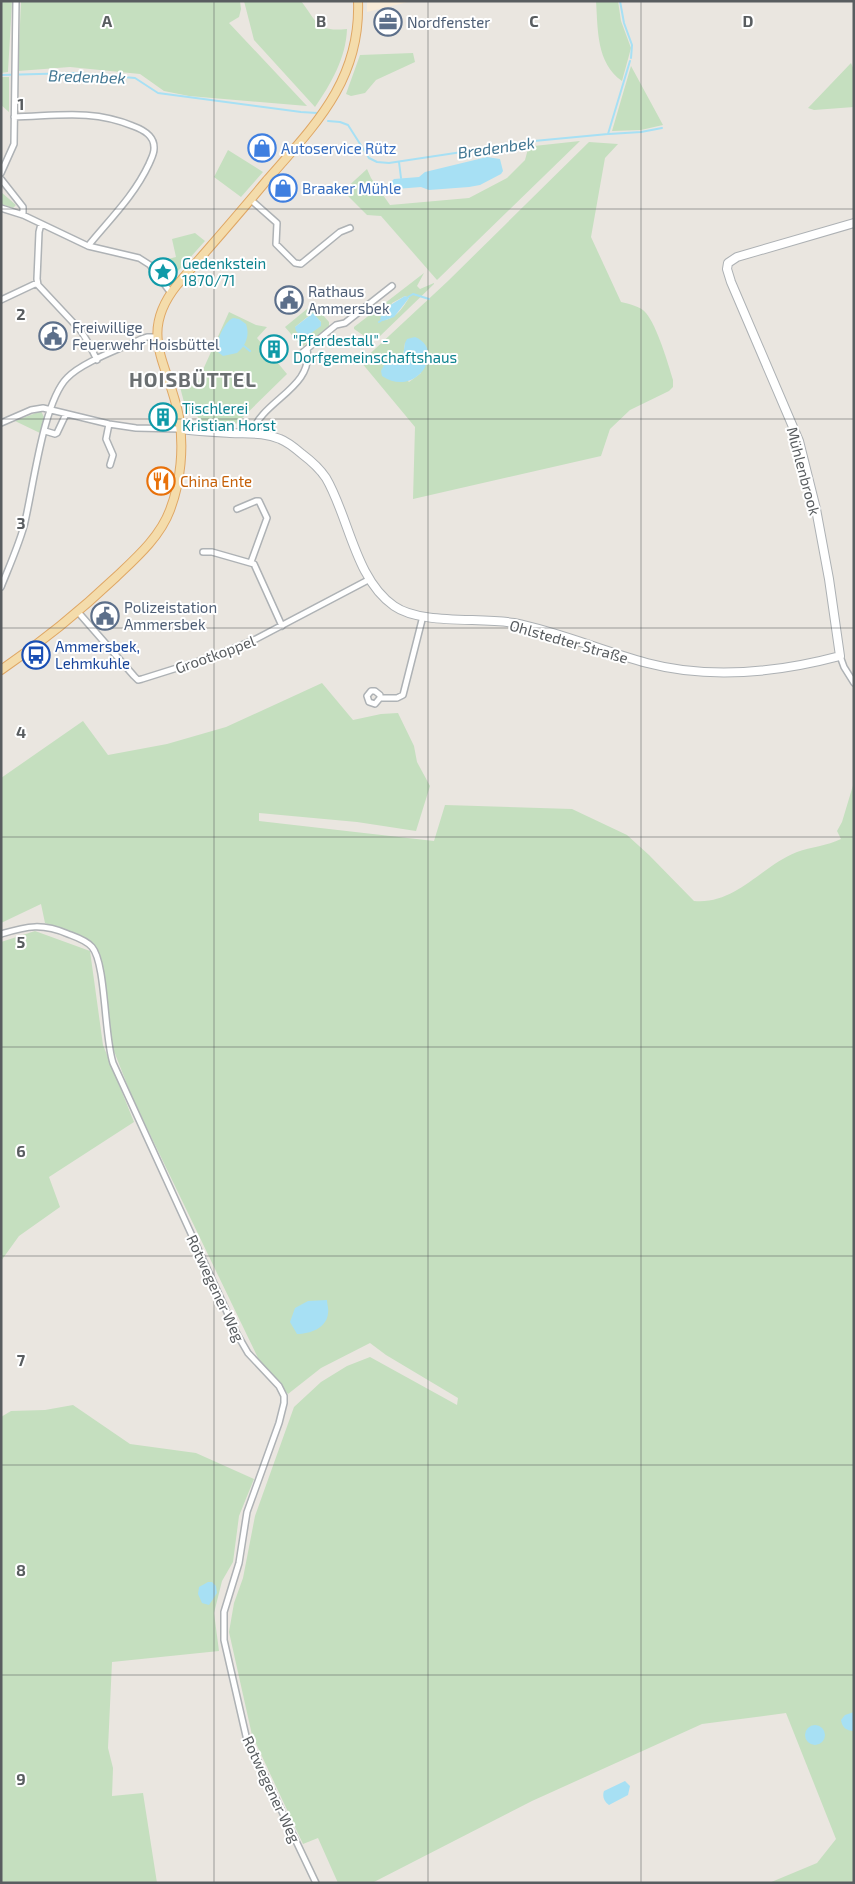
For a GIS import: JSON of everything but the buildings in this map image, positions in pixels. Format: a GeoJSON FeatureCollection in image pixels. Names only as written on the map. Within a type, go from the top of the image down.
{"type":"FeatureCollection","features":[{"type":"Feature","properties":{"kind":"main road"},"geometry":{"type":"LineString","coordinates":[[1,670],[41,642],[78,612],[131,563],[163,526],[176,492],[181,458],[180,429],[176,405],[165,370],[158,338],[160,312],[171,293],[319,121],[338,89],[350,59],[357,30],[358,1]]}},
{"type":"Feature","properties":{"kind":"street"},"geometry":{"type":"LineString","coordinates":[[1,173],[14,144],[16,1]]}},
{"type":"Feature","properties":{"kind":"street"},"geometry":{"type":"LineString","coordinates":[[14,116],[73,113],[100,116],[117,119],[144,130],[151,137],[154,146],[153,154],[138,186],[88,246]]}},
{"type":"Feature","properties":{"kind":"street"},"geometry":{"type":"LineString","coordinates":[[1,180],[23,207],[24,215]]}},
{"type":"Feature","properties":{"kind":"street"},"geometry":{"type":"LineString","coordinates":[[251,200],[277,223],[276,244],[295,263],[300,264],[340,232],[350,228]]}},
{"type":"Feature","properties":{"kind":"street"},"geometry":{"type":"LineString","coordinates":[[1,208],[24,215],[88,246],[127,254],[144,260],[171,293]]}},
{"type":"Feature","properties":{"kind":"street","name":"Mühlenbrook"},"geometry":{"type":"LineString","coordinates":[[854,223],[737,257],[731,260],[727,266],[731,282],[799,441],[821,535],[840,656],[844,667],[854,683]]}},
{"type":"Feature","properties":{"kind":"street"},"geometry":{"type":"LineString","coordinates":[[41,224],[37,283],[81,331],[96,360]]}},
{"type":"Feature","properties":{"kind":"street"},"geometry":{"type":"LineString","coordinates":[[1,300],[37,283]]}},
{"type":"Feature","properties":{"kind":"street"},"geometry":{"type":"LineString","coordinates":[[302,353],[336,325],[345,322],[392,286]]}},
{"type":"Feature","properties":{"kind":"street"},"geometry":{"type":"LineString","coordinates":[[1,587],[22,534],[50,409],[56,393],[68,377],[96,360],[141,339],[158,338]]}},
{"type":"Feature","properties":{"kind":"street"},"geometry":{"type":"LineString","coordinates":[[252,433],[259,418],[300,379],[308,356],[307,349]]}},
{"type":"Feature","properties":{"kind":"street"},"geometry":{"type":"LineString","coordinates":[[1,423],[36,409],[50,409],[109,424],[136,428],[180,429]]}},
{"type":"Feature","properties":{"kind":"street"},"geometry":{"type":"LineString","coordinates":[[45,431],[57,433],[66,414]]}},
{"type":"Feature","properties":{"kind":"street"},"geometry":{"type":"LineString","coordinates":[[109,424],[106,439],[113,455],[110,465]]}},
{"type":"Feature","properties":{"kind":"street","name":"Ohlstedter Straße"},"geometry":{"type":"LineString","coordinates":[[180,429],[252,433],[278,438],[303,455],[325,477],[370,579],[378,591],[394,606],[409,614],[514,623],[648,663],[696,672],[723,674],[757,672],[789,668],[840,656]]}},
{"type":"Feature","properties":{"kind":"street"},"geometry":{"type":"LineString","coordinates":[[237,509],[256,500],[259,501],[267,518],[251,562]]}},
{"type":"Feature","properties":{"kind":"street"},"geometry":{"type":"LineString","coordinates":[[203,552],[212,552],[251,562],[256,567],[282,626]]}},
{"type":"Feature","properties":{"kind":"street","name":"Grootkoppel"},"geometry":{"type":"LineString","coordinates":[[78,612],[138,680],[142,680],[212,657],[254,640],[370,579]]}},
{"type":"Feature","properties":{"kind":"street"},"geometry":{"type":"LineString","coordinates":[[380,698],[397,698],[403,695],[423,616]]}},
{"type":"Feature","properties":{"kind":"street","name":"Rotwegener Weg"},"geometry":{"type":"LineString","coordinates":[[1,934],[32,926],[48,927],[83,940],[93,949],[99,964],[108,1046],[113,1063],[237,1334],[248,1353],[274,1380],[284,1396],[283,1411],[247,1512],[239,1563],[224,1612],[223,1630],[228,1662],[246,1736],[316,1883]]}},
{"type":"Feature","properties":{"kind":"shaded area"},"geometry":{"type":"Polygon","coordinates":[[[367,1],[412,1],[367,12],[367,1]]]}},
{"type":"Feature","properties":{"kind":"green space"},"geometry":{"type":"Polygon","coordinates":[[[1,1],[12,1],[8,72],[1,73],[1,1]]]}},
{"type":"Feature","properties":{"kind":"green space"},"geometry":{"type":"Polygon","coordinates":[[[21,1],[240,1],[239,17],[229,23],[307,106],[189,96],[164,91],[140,74],[70,67],[18,71],[21,1]]]}},
{"type":"Feature","properties":{"kind":"green space"},"geometry":{"type":"Polygon","coordinates":[[[244,1],[301,1],[315,20],[323,27],[337,30],[347,29],[344,50],[337,70],[315,107],[254,40],[244,1]]]}},
{"type":"Feature","properties":{"kind":"green space"},"geometry":{"type":"Polygon","coordinates":[[[596,1],[618,1],[621,21],[631,48],[622,81],[607,65],[603,55],[598,34],[596,1]]]}},
{"type":"Feature","properties":{"kind":"green space"},"geometry":{"type":"Polygon","coordinates":[[[413,53],[415,62],[376,80],[365,93],[351,96],[346,94],[360,55],[413,53]]]}},
{"type":"Feature","properties":{"kind":"green space"},"geometry":{"type":"Polygon","coordinates":[[[851,63],[854,70],[854,107],[814,110],[808,108],[851,63]]]}},
{"type":"Feature","properties":{"kind":"green space"},"geometry":{"type":"Polygon","coordinates":[[[631,66],[663,125],[641,130],[612,131],[631,66]]]}},
{"type":"Feature","properties":{"kind":"green space"},"geometry":{"type":"Polygon","coordinates":[[[1,77],[9,77],[9,112],[1,105],[1,77]]]}},
{"type":"Feature","properties":{"kind":"green space"},"geometry":{"type":"Polygon","coordinates":[[[580,141],[437,280],[381,216],[367,215],[343,191],[367,169],[390,205],[469,198],[507,178],[525,160],[528,149],[534,146],[580,141]]]}},
{"type":"Feature","properties":{"kind":"green space"},"geometry":{"type":"Polygon","coordinates":[[[589,142],[618,144],[605,158],[591,237],[621,302],[641,309],[650,319],[665,355],[673,380],[673,387],[669,391],[630,410],[610,429],[601,456],[413,499],[415,427],[361,362],[448,281],[589,142]],[[405,343],[403,356],[397,361],[390,363],[409,382],[421,373],[405,343]]]}},
{"type":"Feature","properties":{"kind":"green space"},"geometry":{"type":"Polygon","coordinates":[[[228,150],[263,172],[241,197],[214,177],[228,150]]]}},
{"type":"Feature","properties":{"kind":"green space"},"geometry":{"type":"Polygon","coordinates":[[[1,192],[16,205],[13,208],[1,204],[1,192]]]}},
{"type":"Feature","properties":{"kind":"green space"},"geometry":{"type":"Polygon","coordinates":[[[195,233],[205,241],[170,280],[164,279],[152,263],[176,257],[172,239],[195,233]]]}},
{"type":"Feature","properties":{"kind":"green space"},"geometry":{"type":"Polygon","coordinates":[[[424,273],[417,286],[420,289],[434,283],[379,337],[369,338],[354,329],[354,327],[424,273]],[[405,296],[392,303],[386,320],[397,314],[409,298],[405,296]]]}},
{"type":"Feature","properties":{"kind":"green space"},"geometry":{"type":"Polygon","coordinates":[[[313,304],[329,322],[329,327],[302,347],[285,327],[313,304]],[[311,314],[295,327],[321,322],[311,314]]]}},
{"type":"Feature","properties":{"kind":"green space"},"geometry":{"type":"Polygon","coordinates":[[[229,312],[256,325],[267,327],[257,338],[287,374],[236,424],[200,424],[196,414],[186,410],[179,383],[197,383],[229,312]]]}},
{"type":"Feature","properties":{"kind":"green space"},"geometry":{"type":"Polygon","coordinates":[[[41,411],[44,417],[40,433],[15,421],[41,411]]]}},
{"type":"Feature","properties":{"kind":"green space"},"geometry":{"type":"Polygon","coordinates":[[[322,683],[353,720],[381,714],[398,713],[414,746],[417,762],[430,786],[416,831],[357,822],[259,813],[259,821],[434,841],[445,805],[572,809],[627,835],[694,901],[709,901],[736,891],[784,858],[797,852],[841,839],[837,831],[842,822],[854,782],[854,1883],[769,1883],[817,1863],[836,1839],[786,1713],[702,1724],[532,1801],[372,1883],[338,1883],[318,1838],[303,1844],[252,1735],[229,1632],[234,1603],[243,1578],[255,1516],[294,1407],[321,1382],[347,1366],[370,1357],[457,1405],[458,1398],[386,1355],[370,1343],[321,1368],[288,1394],[258,1358],[132,1097],[110,1041],[100,954],[88,939],[45,923],[41,904],[1,923],[1,778],[83,721],[108,755],[167,744],[226,727],[322,683]]]}},
{"type":"Feature","properties":{"kind":"green space"},"geometry":{"type":"Polygon","coordinates":[[[35,931],[90,951],[103,1045],[134,1122],[49,1177],[60,1207],[19,1236],[1,1261],[1,942],[35,931]]]}},
{"type":"Feature","properties":{"kind":"green space"},"geometry":{"type":"Polygon","coordinates":[[[73,1405],[130,1444],[196,1453],[254,1479],[239,1516],[233,1562],[222,1581],[214,1613],[219,1651],[112,1662],[108,1748],[113,1768],[112,1796],[143,1793],[157,1883],[1,1883],[1,1417],[11,1411],[45,1410],[73,1405]]]}},
{"type":"Feature","properties":{"kind":"water"},"geometry":{"type":"Polygon","coordinates":[[[487,157],[500,159],[503,171],[501,174],[480,185],[429,190],[421,187],[396,189],[391,185],[394,179],[419,177],[425,172],[487,157]]]}},
{"type":"Feature","properties":{"kind":"water"},"geometry":{"type":"Polygon","coordinates":[[[405,296],[409,298],[394,317],[383,321],[380,319],[384,309],[405,296]]]}},
{"type":"Feature","properties":{"kind":"water"},"geometry":{"type":"Polygon","coordinates":[[[313,313],[321,322],[321,326],[303,339],[295,327],[313,313]]]}},
{"type":"Feature","properties":{"kind":"water"},"geometry":{"type":"Polygon","coordinates":[[[233,318],[239,319],[246,324],[248,332],[246,340],[243,347],[237,353],[223,356],[218,352],[217,348],[219,338],[227,323],[233,318]]]}},
{"type":"Feature","properties":{"kind":"water"},"geometry":{"type":"Polygon","coordinates":[[[415,337],[424,343],[428,352],[428,361],[423,370],[416,377],[406,381],[394,381],[382,376],[381,371],[384,365],[397,361],[403,356],[407,339],[415,337]]]}},
{"type":"Feature","properties":{"kind":"water"},"geometry":{"type":"Polygon","coordinates":[[[327,1300],[328,1311],[325,1323],[307,1333],[297,1334],[290,1322],[295,1308],[308,1301],[327,1300]]]}},
{"type":"Feature","properties":{"kind":"water"},"geometry":{"type":"Polygon","coordinates":[[[212,1582],[216,1586],[217,1593],[209,1605],[202,1603],[198,1594],[199,1587],[212,1582]]]}},
{"type":"Feature","properties":{"kind":"water"},"geometry":{"type":"Polygon","coordinates":[[[854,1712],[854,1731],[851,1731],[842,1725],[841,1720],[845,1715],[854,1712]]]}},
{"type":"Feature","properties":{"kind":"water"},"geometry":{"type":"Polygon","coordinates":[[[815,1725],[822,1728],[825,1735],[822,1742],[815,1745],[808,1742],[805,1735],[808,1728],[815,1725]]]}},
{"type":"Feature","properties":{"kind":"water"},"geometry":{"type":"Polygon","coordinates":[[[625,1781],[630,1786],[628,1795],[609,1805],[604,1799],[604,1791],[625,1781]]]}},
{"type":"Feature","properties":{"kind":"waterway","name":"Bredenbek"},"geometry":{"type":"LineString","coordinates":[[620,1],[624,23],[632,45],[631,58]]}},
{"type":"Feature","properties":{"kind":"waterway","name":"Bredenbek"},"geometry":{"type":"LineString","coordinates":[[328,121],[348,125],[369,158],[377,162],[389,163],[534,141],[608,134],[630,61]]}},
{"type":"Feature","properties":{"kind":"waterway","name":"Bredenbek"},"geometry":{"type":"LineString","coordinates":[[1,75],[76,73],[135,78],[158,93],[317,113]]}},
{"type":"Feature","properties":{"kind":"waterway"},"geometry":{"type":"LineString","coordinates":[[609,134],[641,132],[662,128]]}},
{"type":"Feature","properties":{"kind":"waterway"},"geometry":{"type":"LineString","coordinates":[[399,162],[401,178]]}},
{"type":"Feature","properties":{"kind":"waterway"},"geometry":{"type":"LineString","coordinates":[[408,297],[413,294],[429,299]]}},
{"type":"Feature","properties":{"kind":"waterway"},"geometry":{"type":"LineString","coordinates":[[244,346],[250,351]]}},
{"type":"Feature","properties":{"kind":"place","name":"Nordfenster"},"geometry":{"type":"Point","coordinates":[388,22]}},
{"type":"Feature","properties":{"kind":"place","name":"Autoservice Rütz"},"geometry":{"type":"Point","coordinates":[262,148]}},
{"type":"Feature","properties":{"kind":"place","name":"Braaker Mühle"},"geometry":{"type":"Point","coordinates":[283,188]}},
{"type":"Feature","properties":{"kind":"place","name":"Gedenkstein 1870/71"},"geometry":{"type":"Point","coordinates":[163,272]}},
{"type":"Feature","properties":{"kind":"place","name":"Rathaus Ammersbek"},"geometry":{"type":"Point","coordinates":[289,300]}},
{"type":"Feature","properties":{"kind":"place","name":"Freiwillige Feuerwehr Hoisbüttel"},"geometry":{"type":"Point","coordinates":[53,336]}},
{"type":"Feature","properties":{"kind":"place","name":"\"Pferdestall\" - Dorfgemeinschaftshaus"},"geometry":{"type":"Point","coordinates":[274,349]}},
{"type":"Feature","properties":{"kind":"place","name":"Tischlerei Kristian Horst"},"geometry":{"type":"Point","coordinates":[163,417]}},
{"type":"Feature","properties":{"kind":"place","name":"China Ente"},"geometry":{"type":"Point","coordinates":[161,481]}},
{"type":"Feature","properties":{"kind":"place","name":"Polizeistation Ammersbek"},"geometry":{"type":"Point","coordinates":[105,616]}},
{"type":"Feature","properties":{"kind":"place","name":"Ammersbek, Lehmkuhle"},"geometry":{"type":"Point","coordinates":[36,655]}},
{"type":"Feature","properties":{"kind":"district","name":"HOISBÜTTEL"},"geometry":{"type":"Point","coordinates":[193,379]}}]}
